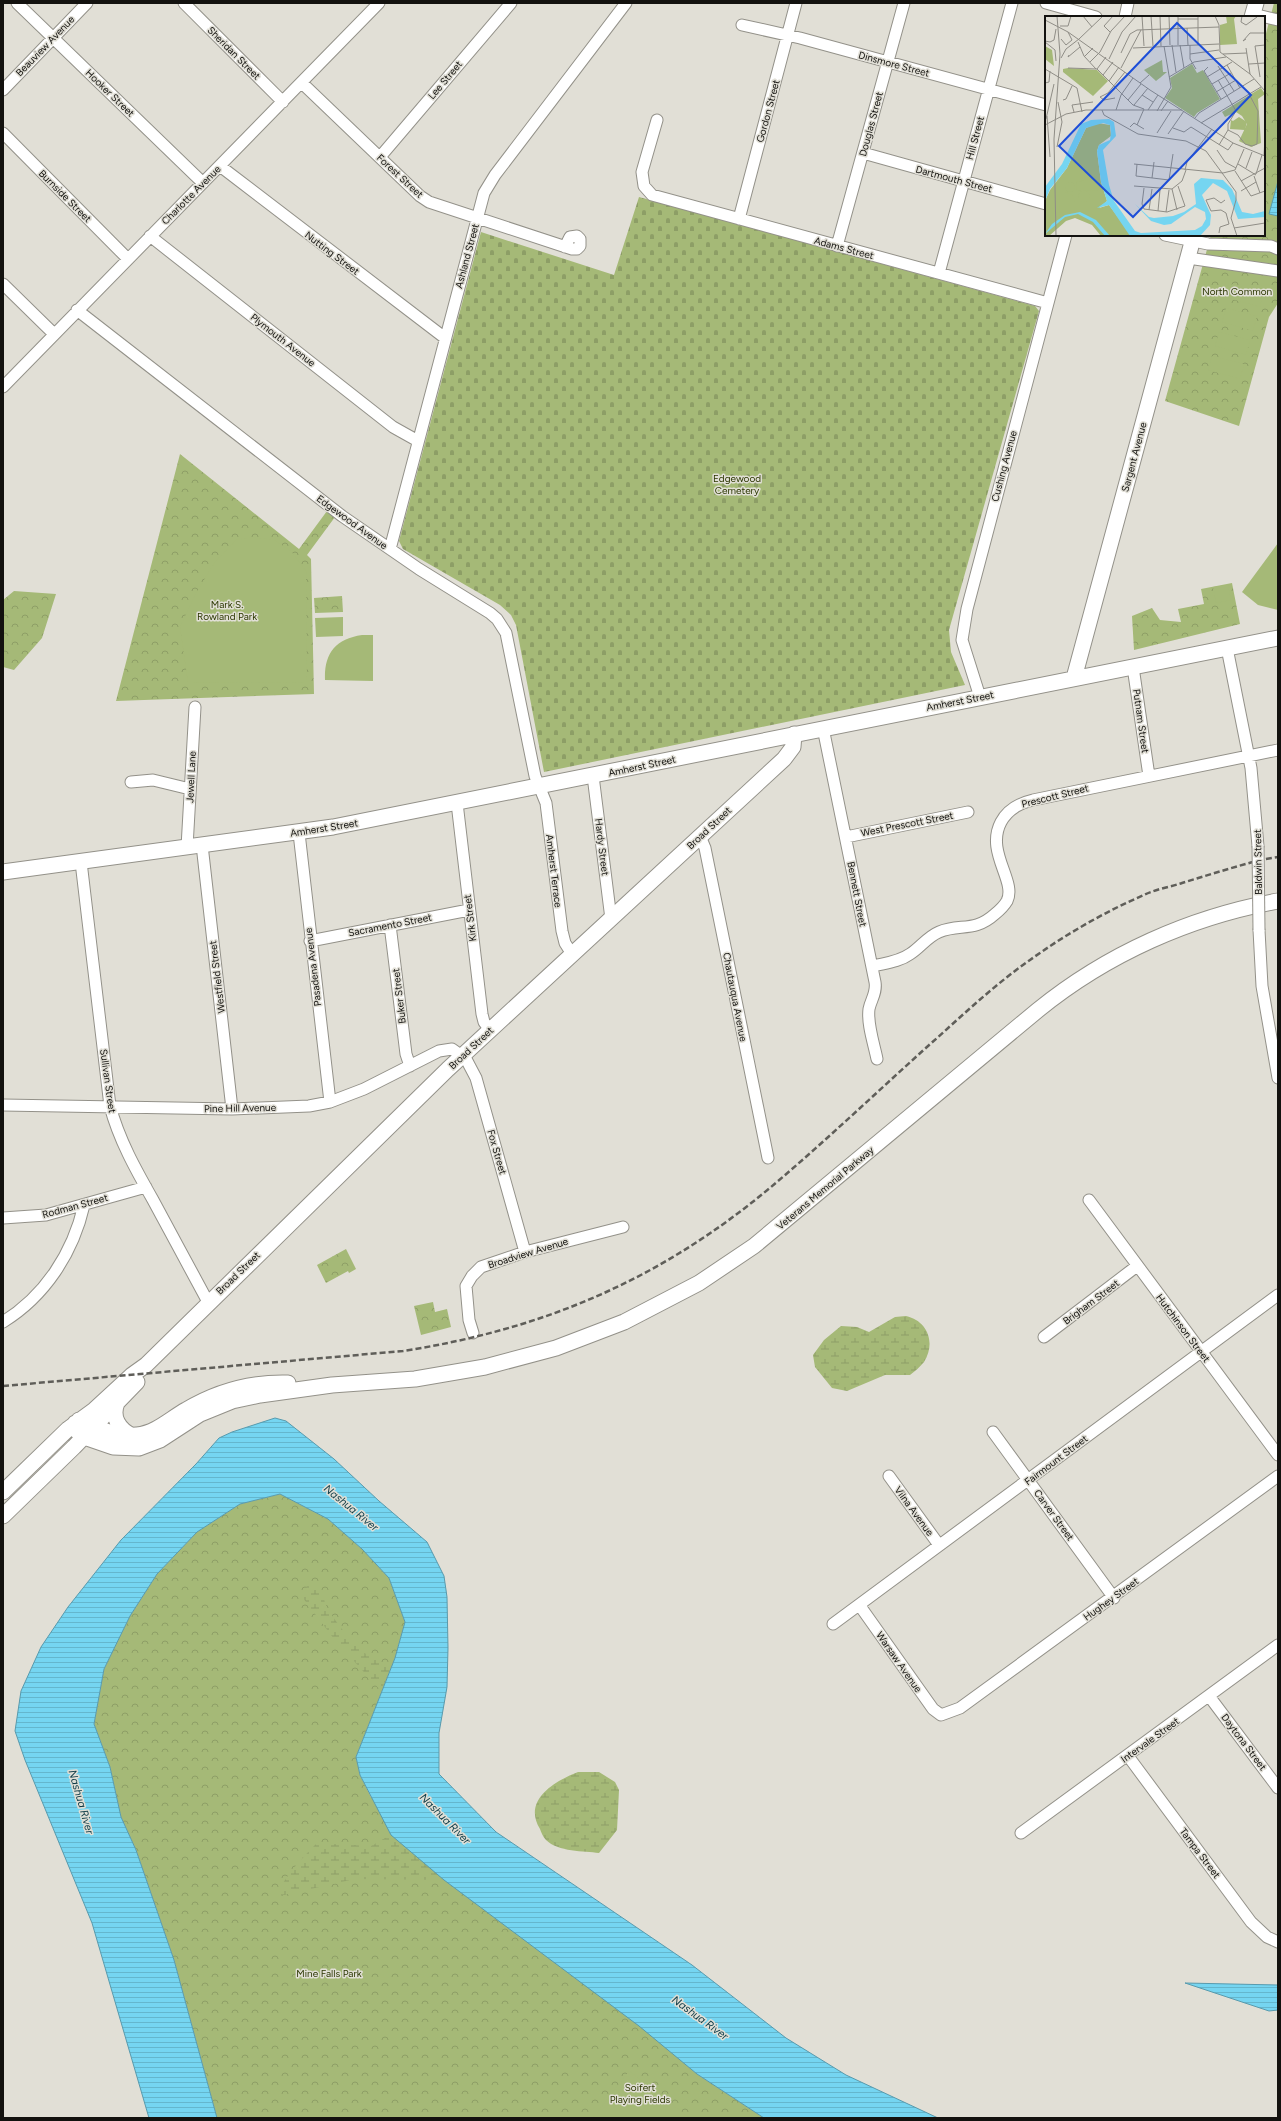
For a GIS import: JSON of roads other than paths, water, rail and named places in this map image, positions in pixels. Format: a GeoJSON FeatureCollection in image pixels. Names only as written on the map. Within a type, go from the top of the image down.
{"type":"FeatureCollection","features":[{"type":"Feature","properties":{"kind":"main road","name":"Sargent Avenue"},"geometry":{"type":"LineString","coordinates":[[1074,678],[1193,239]]}},
{"type":"Feature","properties":{"kind":"main road","name":"Amherst Street"},"geometry":{"type":"LineString","coordinates":[[3,872],[299,832],[457,803],[823,728],[1278,638]]}},
{"type":"Feature","properties":{"kind":"main road","name":"Broad Street"},"geometry":{"type":"LineString","coordinates":[[3,1492],[77,1422],[94,1410],[132,1375],[146,1365],[208,1302],[490,1030],[784,759],[793,747],[794,734]]}},
{"type":"Feature","properties":{"kind":"main road","name":"Veterans Memorial Parkway"},"geometry":{"type":"LineString","coordinates":[[77,1422],[113,1447],[139,1448],[156,1442],[194,1418],[232,1401],[260,1395],[332,1385],[414,1379],[504,1363],[591,1335],[669,1300],[726,1266],[774,1231],[1032,1015],[1081,978],[1127,952],[1183,927],[1231,911],[1278,901]]}},
{"type":"Feature","properties":{"kind":"main road","name":"Broad Street"},"geometry":{"type":"LineString","coordinates":[[3,1516],[90,1432],[138,1380],[146,1365]]}},
{"type":"Feature","properties":{"kind":"main road","name":"Veterans Memorial Parkway"},"geometry":{"type":"LineString","coordinates":[[90,1432],[133,1436],[154,1430],[199,1403],[237,1389],[274,1383],[332,1385]]}},
{"type":"Feature","properties":{"kind":"main road"},"geometry":{"type":"LineString","coordinates":[[117,1403],[115,1412],[117,1422],[124,1431],[133,1436]]}},
{"type":"Feature","properties":{"kind":"street","name":"Hooker Street"},"geometry":{"type":"LineString","coordinates":[[17,3],[203,183]]}},
{"type":"Feature","properties":{"kind":"street","name":"Beauview Avenue"},"geometry":{"type":"LineString","coordinates":[[3,90],[87,3]]}},
{"type":"Feature","properties":{"kind":"street","name":"Sheridan Street"},"geometry":{"type":"LineString","coordinates":[[184,3],[283,102]]}},
{"type":"Feature","properties":{"kind":"street","name":"Lee Street"},"geometry":{"type":"LineString","coordinates":[[380,157],[511,3]]}},
{"type":"Feature","properties":{"kind":"street","name":"Ashland Street"},"geometry":{"type":"LineString","coordinates":[[390,549],[484,193],[495,175],[626,3]]}},
{"type":"Feature","properties":{"kind":"street","name":"Gordon Street"},"geometry":{"type":"LineString","coordinates":[[739,219],[796,3]]}},
{"type":"Feature","properties":{"kind":"street","name":"Douglas Street"},"geometry":{"type":"LineString","coordinates":[[837,246],[904,3]]}},
{"type":"Feature","properties":{"kind":"street","name":"Hill Street"},"geometry":{"type":"LineString","coordinates":[[940,274],[963,182],[1012,3]]}},
{"type":"Feature","properties":{"kind":"street"},"geometry":{"type":"LineString","coordinates":[[1046,3],[1092,16]]}},
{"type":"Feature","properties":{"kind":"street"},"geometry":{"type":"LineString","coordinates":[[1125,16],[1128,3]]}},
{"type":"Feature","properties":{"kind":"street","name":"Charlotte Avenue"},"geometry":{"type":"LineString","coordinates":[[3,387],[128,258],[302,83],[377,4]]}},
{"type":"Feature","properties":{"kind":"street"},"geometry":{"type":"LineString","coordinates":[[1254,11],[1278,20]]}},
{"type":"Feature","properties":{"kind":"street","name":"Dinsmore Street"},"geometry":{"type":"LineString","coordinates":[[742,25],[1045,105]]}},
{"type":"Feature","properties":{"kind":"street","name":"Forest Street"},"geometry":{"type":"LineString","coordinates":[[302,83],[420,196],[429,202],[438,207],[477,218],[565,247]]}},
{"type":"Feature","properties":{"kind":"street","name":"Adams Street"},"geometry":{"type":"LineString","coordinates":[[657,120],[642,172],[644,186],[648,192],[662,198],[1048,303]]}},
{"type":"Feature","properties":{"kind":"street","name":"Burnside Street"},"geometry":{"type":"LineString","coordinates":[[3,133],[128,258]]}},
{"type":"Feature","properties":{"kind":"street","name":"Dartmouth Street"},"geometry":{"type":"LineString","coordinates":[[863,153],[1045,204]]}},
{"type":"Feature","properties":{"kind":"street","name":"Nutting Street"},"geometry":{"type":"LineString","coordinates":[[220,166],[445,338]]}},
{"type":"Feature","properties":{"kind":"street","name":"Plymouth Avenue"},"geometry":{"type":"LineString","coordinates":[[150,236],[393,427],[418,441]]}},
{"type":"Feature","properties":{"kind":"street","name":"Cushing Avenue"},"geometry":{"type":"LineString","coordinates":[[980,697],[964,647],[963,631],[978,565],[1066,236]]}},
{"type":"Feature","properties":{"kind":"street"},"geometry":{"type":"LineString","coordinates":[[1172,236],[1271,246],[1278,249]]}},
{"type":"Feature","properties":{"kind":"street"},"geometry":{"type":"LineString","coordinates":[[1188,258],[1278,271]]}},
{"type":"Feature","properties":{"kind":"street"},"geometry":{"type":"LineString","coordinates":[[3,284],[54,334]]}},
{"type":"Feature","properties":{"kind":"street","name":"Edgewood Avenue"},"geometry":{"type":"LineString","coordinates":[[77,310],[342,516],[497,619],[506,633],[536,776],[540,786]]}},
{"type":"Feature","properties":{"kind":"street","name":"Baldwin Street"},"geometry":{"type":"LineString","coordinates":[[1227,648],[1248,756],[1255,801],[1258,846],[1259,930],[1262,986],[1278,1078]]}},
{"type":"Feature","properties":{"kind":"street","name":"Putnam Street"},"geometry":{"type":"LineString","coordinates":[[1133,667],[1149,776]]}},
{"type":"Feature","properties":{"kind":"street","name":"Jewell Lane"},"geometry":{"type":"LineString","coordinates":[[194,846],[190,789],[195,707]]}},
{"type":"Feature","properties":{"kind":"street","name":"Bennett Street"},"geometry":{"type":"LineString","coordinates":[[823,728],[873,966],[876,989],[869,1013],[877,1059]]}},
{"type":"Feature","properties":{"kind":"street","name":"Prescott Street"},"geometry":{"type":"LineString","coordinates":[[873,966],[903,958],[939,932],[971,927],[985,923],[1003,907],[1008,899],[1009,890],[997,852],[996,836],[1002,820],[1016,806],[1033,800],[1278,750]]}},
{"type":"Feature","properties":{"kind":"street","name":"Hardy Street"},"geometry":{"type":"LineString","coordinates":[[593,776],[611,919]]}},
{"type":"Feature","properties":{"kind":"street"},"geometry":{"type":"LineString","coordinates":[[131,782],[152,780],[190,789]]}},
{"type":"Feature","properties":{"kind":"street","name":"Amherst Terrace"},"geometry":{"type":"LineString","coordinates":[[540,786],[546,802],[563,937],[572,954]]}},
{"type":"Feature","properties":{"kind":"street","name":"Kirk Street"},"geometry":{"type":"LineString","coordinates":[[457,803],[482,1014],[484,1022],[490,1030]]}},
{"type":"Feature","properties":{"kind":"street","name":"West Prescott Street"},"geometry":{"type":"LineString","coordinates":[[846,837],[968,812]]}},
{"type":"Feature","properties":{"kind":"street","name":"Pasadena Avenue"},"geometry":{"type":"LineString","coordinates":[[299,832],[310,941],[330,1102]]}},
{"type":"Feature","properties":{"kind":"street","name":"Chautauqua Avenue"},"geometry":{"type":"LineString","coordinates":[[700,836],[705,848],[768,1158]]}},
{"type":"Feature","properties":{"kind":"street","name":"Westfield Street"},"geometry":{"type":"LineString","coordinates":[[194,846],[232,1109]]}},
{"type":"Feature","properties":{"kind":"street","name":"Sullivan Street"},"geometry":{"type":"LineString","coordinates":[[81,862],[110,1106],[118,1132],[208,1302]]}},
{"type":"Feature","properties":{"kind":"street","name":"Sacramento Street"},"geometry":{"type":"LineString","coordinates":[[310,941],[469,910]]}},
{"type":"Feature","properties":{"kind":"street","name":"Buker Street"},"geometry":{"type":"LineString","coordinates":[[390,925],[406,1054],[410,1066]]}},
{"type":"Feature","properties":{"kind":"street","name":"Pine Hill Avenue"},"geometry":{"type":"LineString","coordinates":[[3,1105],[232,1109],[309,1106],[330,1102],[371,1086],[445,1049],[455,1050],[463,1056]]}},
{"type":"Feature","properties":{"kind":"street","name":"Fox Street"},"geometry":{"type":"LineString","coordinates":[[463,1056],[471,1066],[476,1078],[525,1252]]}},
{"type":"Feature","properties":{"kind":"street","name":"Rodman Street"},"geometry":{"type":"LineString","coordinates":[[3,1218],[46,1215],[146,1187]]}},
{"type":"Feature","properties":{"kind":"street","name":"Hutchinson Street"},"geometry":{"type":"LineString","coordinates":[[1089,1200],[1278,1455]]}},
{"type":"Feature","properties":{"kind":"street"},"geometry":{"type":"LineString","coordinates":[[3,1322],[30,1300],[58,1268],[80,1225],[84,1205]]}},
{"type":"Feature","properties":{"kind":"street","name":"Broadview Avenue"},"geometry":{"type":"LineString","coordinates":[[473,1333],[469,1320],[466,1286],[472,1276],[481,1267],[525,1252],[623,1227]]}},
{"type":"Feature","properties":{"kind":"street","name":"Brigham Street"},"geometry":{"type":"LineString","coordinates":[[1044,1337],[1137,1266]]}},
{"type":"Feature","properties":{"kind":"street","name":"Fairmount Street"},"geometry":{"type":"LineString","coordinates":[[833,1624],[860,1606],[940,1545],[1029,1481],[1278,1294]]}},
{"type":"Feature","properties":{"kind":"street","name":"Carver Street"},"geometry":{"type":"LineString","coordinates":[[993,1432],[1114,1598]]}},
{"type":"Feature","properties":{"kind":"street","name":"Vilna Avenue"},"geometry":{"type":"LineString","coordinates":[[889,1476],[940,1545]]}},
{"type":"Feature","properties":{"kind":"street","name":"Hughey Street"},"geometry":{"type":"LineString","coordinates":[[941,1715],[951,1713],[960,1708],[1114,1598],[1278,1476]]}},
{"type":"Feature","properties":{"kind":"street","name":"Warsaw Avenue"},"geometry":{"type":"LineString","coordinates":[[860,1606],[933,1709],[941,1715]]}},
{"type":"Feature","properties":{"kind":"street","name":"Intervale Street"},"geometry":{"type":"LineString","coordinates":[[1021,1833],[1278,1645]]}},
{"type":"Feature","properties":{"kind":"street","name":"Daytona Street"},"geometry":{"type":"LineString","coordinates":[[1209,1696],[1278,1788]]}},
{"type":"Feature","properties":{"kind":"street","name":"Tampa Street"},"geometry":{"type":"LineString","coordinates":[[1128,1756],[1251,1922],[1267,1937],[1278,1942]]}},
{"type":"Feature","properties":{"kind":"water"},"geometry":{"type":"Polygon","coordinates":[[[1278,181],[1278,216],[1269,214],[1278,181]]]}},
{"type":"Feature","properties":{"kind":"water","name":"Nashua River"},"geometry":{"type":"Polygon","coordinates":[[[275,1418],[286,1421],[334,1459],[379,1501],[427,1542],[444,1576],[447,1597],[448,1648],[447,1687],[439,1733],[439,1774],[496,1832],[692,1965],[786,2038],[846,2075],[938,2118],[764,2118],[697,2074],[639,2026],[444,1880],[391,1835],[360,1775],[356,1757],[395,1658],[405,1622],[389,1578],[362,1549],[328,1519],[280,1494],[240,1504],[197,1532],[157,1574],[130,1616],[104,1669],[94,1724],[110,1767],[121,1817],[136,1850],[174,1960],[217,2118],[149,2118],[92,1923],[25,1760],[15,1731],[21,1691],[41,1647],[68,1607],[121,1540],[196,1464],[219,1438],[232,1432],[275,1418]]]}},
{"type":"Feature","properties":{"kind":"water"},"geometry":{"type":"Polygon","coordinates":[[[1185,1983],[1278,1985],[1278,2010],[1269,2011],[1185,1983]]]}},
{"type":"Feature","properties":{"kind":"railway"},"geometry":{"type":"LineString","coordinates":[[3,1386],[403,1351],[505,1329],[553,1314],[599,1295],[644,1274],[729,1220],[792,1169],[982,998],[1006,978],[1056,942],[1100,916],[1149,893],[1260,860],[1278,857]]}},
{"type":"Feature","properties":{"kind":"park label","name":"North Common"},"geometry":{"type":"Point","coordinates":[1237,291]}},
{"type":"Feature","properties":{"kind":"park label","name":"Edgewood Cemetery"},"geometry":{"type":"Point","coordinates":[737,484]}},
{"type":"Feature","properties":{"kind":"park label","name":"Mark S. Rowland Park"},"geometry":{"type":"Point","coordinates":[227,610]}},
{"type":"Feature","properties":{"kind":"park label","name":"Mine Falls Park"},"geometry":{"type":"Point","coordinates":[329,1973]}},
{"type":"Feature","properties":{"kind":"park label","name":"Soifert Playing Fields"},"geometry":{"type":"Point","coordinates":[640,2092]}}]}
